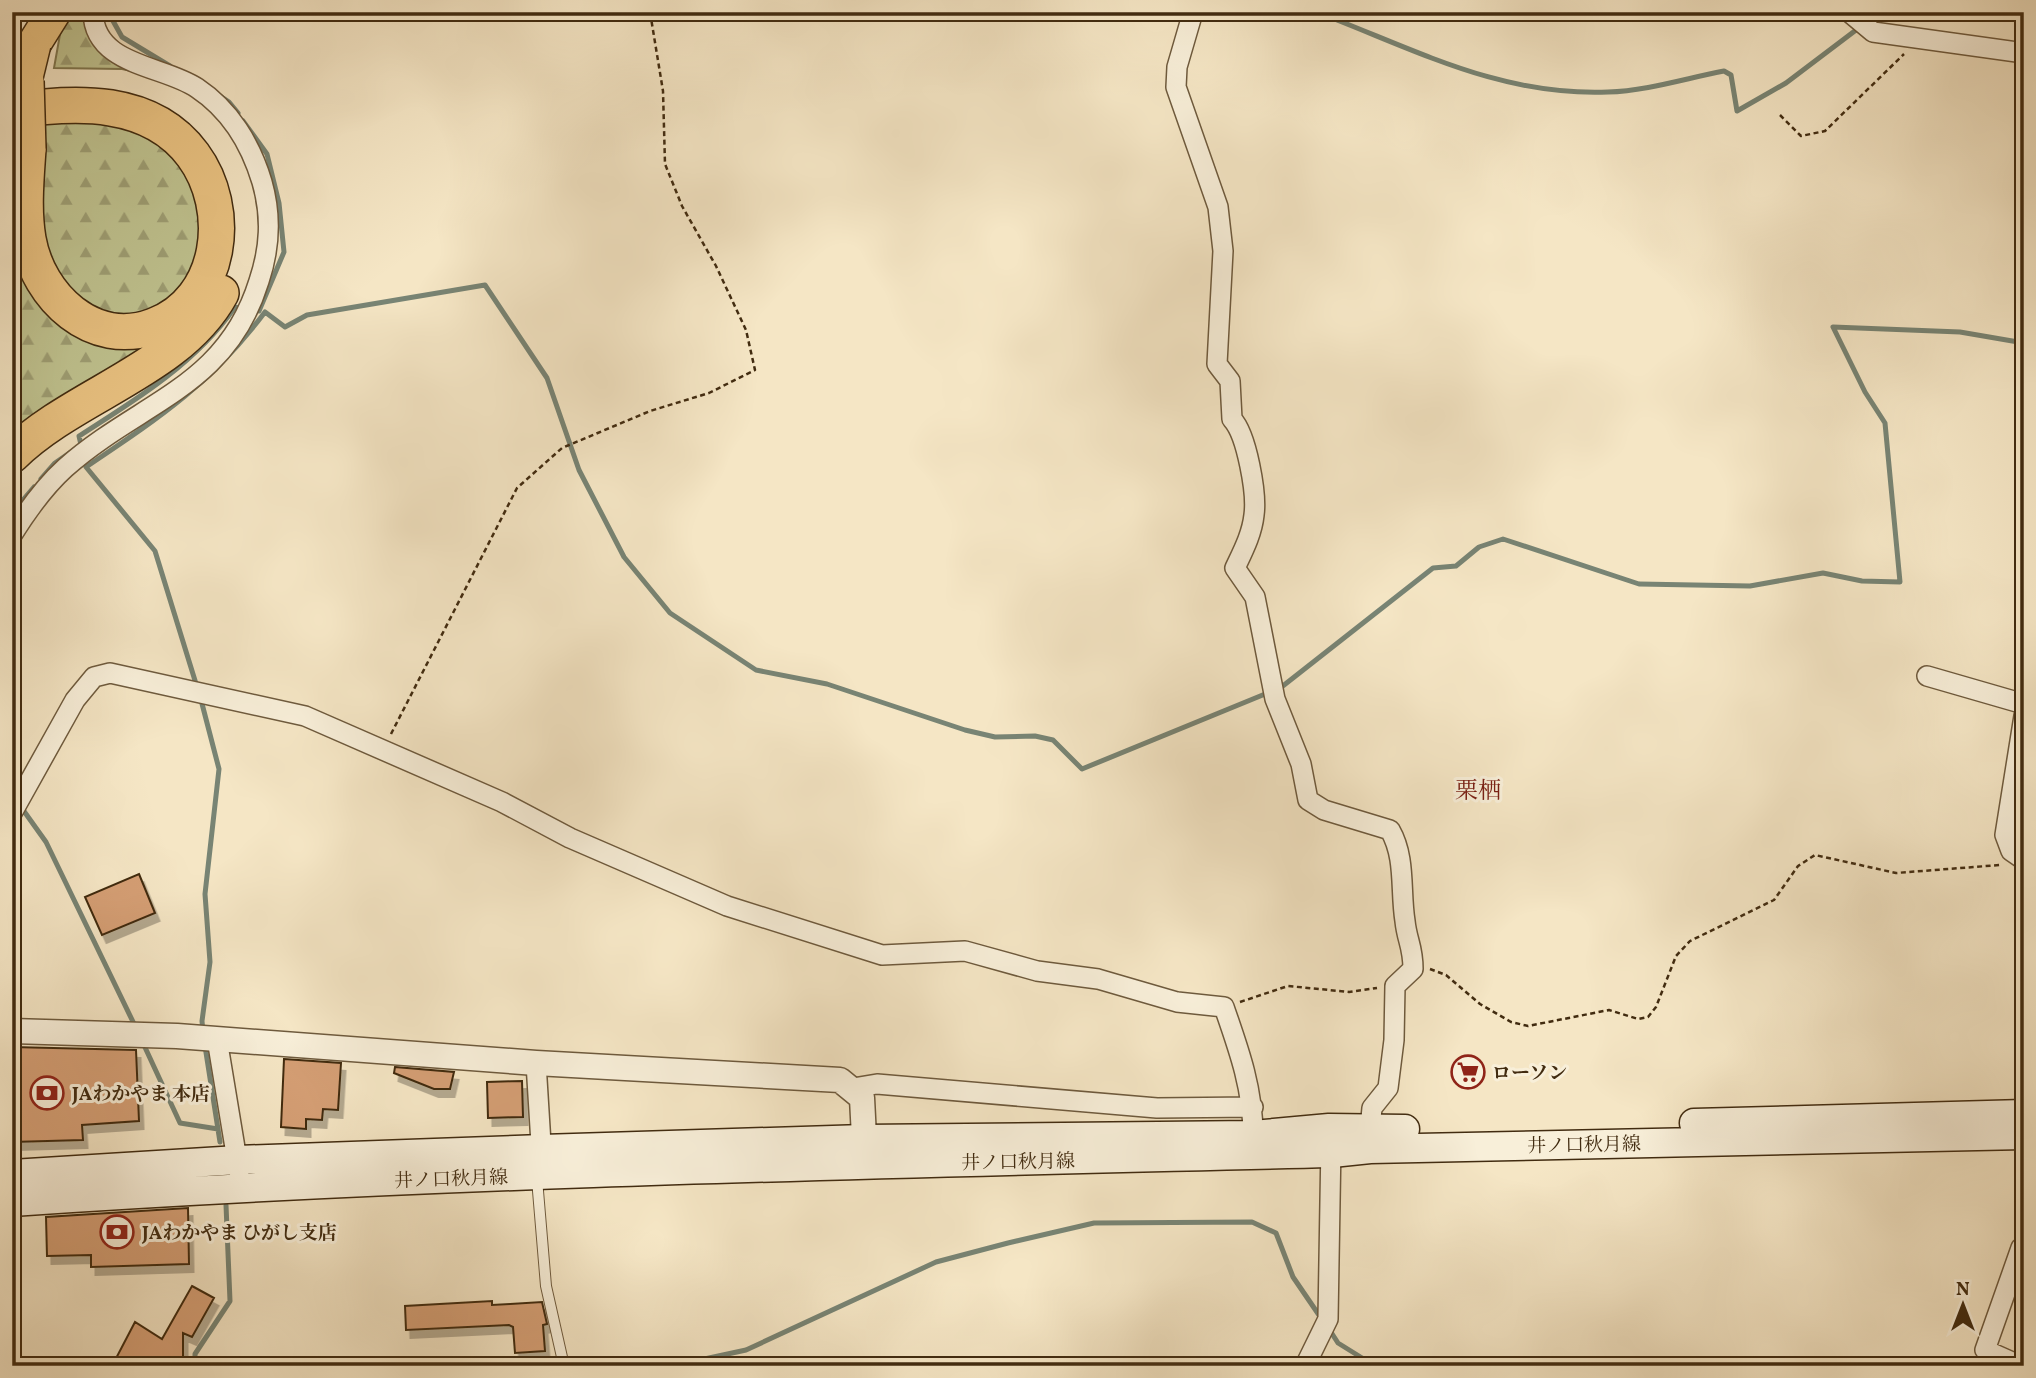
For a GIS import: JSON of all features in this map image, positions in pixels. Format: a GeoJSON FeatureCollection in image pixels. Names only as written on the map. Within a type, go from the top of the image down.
{"type":"FeatureCollection","features":[{"type":"Feature","properties":{"kind":"highway"},"geometry":{"type":"LineString","coordinates":[[17,94],[76,106],[120,109],[167,128],[190,151],[211,186],[218,225],[213,260],[200,286],[186,304],[154,326],[113,331],[82,321],[59,302],[40,277],[28,239],[17,94],[36,28],[54,12]]}},
{"type":"Feature","properties":{"kind":"highway"},"geometry":{"type":"LineString","coordinates":[[12,455],[70,409],[152,361],[195,329],[214,306],[230,276],[240,229],[237,197],[224,161],[194,122],[170,105],[142,92],[107,86],[57,86],[17,94]]}},
{"type":"Feature","properties":{"kind":"main road","name":"井ノ口秋月線"},"geometry":{"type":"LineString","coordinates":[[1369,1140],[2024,1114]]}},
{"type":"Feature","properties":{"kind":"main road","name":"井ノ口秋月線"},"geometry":{"type":"LineString","coordinates":[[12,1174],[239,1173],[541,1166],[1253,1135],[1330,1140]]}},
{"type":"Feature","properties":{"kind":"main road","name":"井ノ口秋月線"},"geometry":{"type":"LineString","coordinates":[[864,1152],[1330,1140],[2024,1135]]}},
{"type":"Feature","properties":{"kind":"main road","name":"井ノ口秋月線"},"geometry":{"type":"LineString","coordinates":[[12,1202],[239,1173]]}},
{"type":"Feature","properties":{"kind":"street"},"geometry":{"type":"LineString","coordinates":[[12,535],[23,517],[65,469],[179,388],[225,349],[248,312],[270,243],[262,183],[245,139],[232,120],[214,101],[190,83],[113,52],[100,37],[93,23],[93,12]]}},
{"type":"Feature","properties":{"kind":"street"},"geometry":{"type":"LineString","coordinates":[[1193,12],[1177,67],[1176,87],[1218,206],[1223,251],[1217,364],[1230,381],[1233,419],[1241,429],[1254,498],[1254,516],[1247,544],[1235,568],[1255,597],[1275,699],[1301,764],[1308,800],[1324,810],[1390,830],[1400,846],[1405,924],[1413,948],[1413,969],[1395,986],[1395,1040],[1388,1088],[1372,1108],[1369,1140]]}},
{"type":"Feature","properties":{"kind":"street"},"geometry":{"type":"LineString","coordinates":[[1849,12],[1873,32],[2024,53]]}},
{"type":"Feature","properties":{"kind":"street"},"geometry":{"type":"LineString","coordinates":[[12,813],[75,700],[94,677],[110,673],[306,716],[502,802],[570,838],[727,906],[882,955],[965,951],[1037,971],[1098,979],[1177,1002],[1224,1007],[1245,1068],[1253,1107],[1253,1135]]}},
{"type":"Feature","properties":{"kind":"street"},"geometry":{"type":"LineString","coordinates":[[1927,676],[2024,704]]}},
{"type":"Feature","properties":{"kind":"street"},"geometry":{"type":"LineString","coordinates":[[2017,862],[2005,835],[2024,716]]}},
{"type":"Feature","properties":{"kind":"street"},"geometry":{"type":"LineString","coordinates":[[12,1031],[217,1039],[536,1063],[754,1073],[840,1080],[862,1098],[864,1152]]}},
{"type":"Feature","properties":{"kind":"street"},"geometry":{"type":"LineString","coordinates":[[217,1039],[239,1173]]}},
{"type":"Feature","properties":{"kind":"street"},"geometry":{"type":"LineString","coordinates":[[536,1063],[541,1166]]}},
{"type":"Feature","properties":{"kind":"street"},"geometry":{"type":"LineString","coordinates":[[853,1088],[877,1084],[1157,1108],[1253,1107]]}},
{"type":"Feature","properties":{"kind":"street"},"geometry":{"type":"LineString","coordinates":[[1305,1366],[1328,1319],[1330,1140]]}},
{"type":"Feature","properties":{"kind":"street"},"geometry":{"type":"LineString","coordinates":[[2021,1248],[1985,1350],[2021,1366]]}},
{"type":"Feature","properties":{"kind":"lane"},"geometry":{"type":"LineString","coordinates":[[541,1166],[546,1286],[564,1366]]}},
{"type":"Feature","properties":{"kind":"path"},"geometry":{"type":"LineString","coordinates":[[384,749],[516,488],[562,448],[650,411],[709,393],[755,370],[746,330],[716,266],[682,206],[665,164],[663,90],[649,12]]}},
{"type":"Feature","properties":{"kind":"path"},"geometry":{"type":"LineString","coordinates":[[1780,115],[1801,136],[1825,131],[1920,38]]}},
{"type":"Feature","properties":{"kind":"path"},"geometry":{"type":"LineString","coordinates":[[1413,969],[1430,969],[1446,975],[1511,1023],[1528,1026],[1609,1010],[1638,1019],[1648,1017],[1656,1007],[1676,956],[1690,941],[1773,900],[1798,866],[1815,855],[1896,873],[2017,862]]}},
{"type":"Feature","properties":{"kind":"path"},"geometry":{"type":"LineString","coordinates":[[1224,1007],[1288,986],[1349,992],[1395,986]]}},
{"type":"Feature","properties":{"kind":"green space"},"geometry":{"type":"Polygon","coordinates":[[[64,12],[86,12],[95,42],[109,58],[159,77],[122,69],[54,68],[64,12]]]}},
{"type":"Feature","properties":{"kind":"green space"},"geometry":{"type":"Polygon","coordinates":[[[46,114],[113,117],[183,156],[208,231],[181,294],[137,317],[100,315],[51,273],[33,202],[46,114]]]}},
{"type":"Feature","properties":{"kind":"green space"},"geometry":{"type":"Polygon","coordinates":[[[12,188],[69,322],[195,311],[12,442],[12,188]]]}},
{"type":"Feature","properties":{"kind":"building"},"geometry":{"type":"Polygon","coordinates":[[[139,874],[155,913],[102,935],[85,897],[139,874]]]}},
{"type":"Feature","properties":{"kind":"building","name":"JAわかやま 本店"},"geometry":{"type":"Polygon","coordinates":[[[12,1047],[136,1050],[139,1121],[82,1125],[83,1140],[12,1142],[12,1047]]]}},
{"type":"Feature","properties":{"kind":"building"},"geometry":{"type":"Polygon","coordinates":[[[284,1059],[341,1063],[338,1110],[323,1109],[322,1120],[306,1119],[306,1129],[281,1127],[284,1059]]]}},
{"type":"Feature","properties":{"kind":"building"},"geometry":{"type":"Polygon","coordinates":[[[395,1067],[454,1072],[450,1089],[434,1089],[394,1073],[395,1067]]]}},
{"type":"Feature","properties":{"kind":"building"},"geometry":{"type":"Polygon","coordinates":[[[522,1081],[523,1117],[488,1118],[487,1082],[522,1081]]]}},
{"type":"Feature","properties":{"kind":"building","name":"JAわかやま ひがし支店"},"geometry":{"type":"Polygon","coordinates":[[[188,1208],[189,1264],[91,1267],[91,1255],[47,1256],[46,1217],[188,1208]]]}},
{"type":"Feature","properties":{"kind":"building"},"geometry":{"type":"Polygon","coordinates":[[[192,1286],[214,1298],[192,1337],[183,1333],[183,1366],[112,1366],[135,1322],[162,1339],[192,1286]]]}},
{"type":"Feature","properties":{"kind":"building"},"geometry":{"type":"Polygon","coordinates":[[[492,1301],[492,1305],[542,1302],[547,1324],[543,1325],[545,1351],[515,1353],[513,1327],[509,1325],[406,1330],[405,1306],[492,1301]]]}},
{"type":"Feature","properties":{"kind":"waterway"},"geometry":{"type":"LineString","coordinates":[[108,12],[122,37],[170,66]]}},
{"type":"Feature","properties":{"kind":"waterway"},"geometry":{"type":"LineString","coordinates":[[1329,12],[1337,20],[1436,60],[1536,88],[1571,92],[1622,91],[1724,71],[1731,75],[1737,111],[1786,83],[1860,27]]}},
{"type":"Feature","properties":{"kind":"waterway"},"geometry":{"type":"LineString","coordinates":[[220,96],[238,113]]}},
{"type":"Feature","properties":{"kind":"waterway"},"geometry":{"type":"LineString","coordinates":[[243,121],[267,154],[279,203],[284,252],[259,311]]}},
{"type":"Feature","properties":{"kind":"waterway"},"geometry":{"type":"LineString","coordinates":[[197,687],[155,551],[86,467],[204,380],[225,360],[265,312],[285,327],[307,315],[485,285],[547,378],[579,470],[624,557],[670,613],[756,670],[827,684],[965,730],[995,737],[1035,736],[1053,740],[1082,769],[1270,692]]}},
{"type":"Feature","properties":{"kind":"waterway"},"geometry":{"type":"LineString","coordinates":[[41,479],[55,463],[81,445],[79,436],[184,363],[235,307],[244,309]]}},
{"type":"Feature","properties":{"kind":"waterway"},"geometry":{"type":"LineString","coordinates":[[1279,689],[1433,568],[1456,566],[1479,547],[1503,539],[1639,584],[1750,586],[1823,573],[1862,581],[1900,582],[1885,423],[1865,392],[1833,327],[1960,332],[2024,343]]}},
{"type":"Feature","properties":{"kind":"waterway"},"geometry":{"type":"LineString","coordinates":[[12,513],[34,487]]}},
{"type":"Feature","properties":{"kind":"waterway"},"geometry":{"type":"LineString","coordinates":[[200,696],[219,769],[205,894],[210,962],[203,1032]]}},
{"type":"Feature","properties":{"kind":"waterway"},"geometry":{"type":"LineString","coordinates":[[21,807],[46,842],[136,1028]]}},
{"type":"Feature","properties":{"kind":"waterway"},"geometry":{"type":"LineString","coordinates":[[143,1043],[180,1123],[218,1129]]}},
{"type":"Feature","properties":{"kind":"waterway"},"geometry":{"type":"LineString","coordinates":[[205,1046],[220,1142]]}},
{"type":"Feature","properties":{"kind":"waterway"},"geometry":{"type":"LineString","coordinates":[[195,1366],[195,1354],[230,1301],[226,1205]]}},
{"type":"Feature","properties":{"kind":"waterway"},"geometry":{"type":"LineString","coordinates":[[672,1366],[746,1350],[936,1262],[1094,1223],[1252,1222],[1276,1233],[1293,1277],[1321,1318]]}},
{"type":"Feature","properties":{"kind":"waterway"},"geometry":{"type":"LineString","coordinates":[[1329,1329],[1338,1343],[1375,1366]]}},
{"type":"Feature","properties":{"kind":"place","name":"ローソン"},"geometry":{"type":"Point","coordinates":[1468,1072]}},
{"type":"Feature","properties":{"kind":"place","name":"JAわかやま 本店"},"geometry":{"type":"Point","coordinates":[47,1093]}},
{"type":"Feature","properties":{"kind":"place","name":"JAわかやま ひがし支店"},"geometry":{"type":"Point","coordinates":[117,1232]}},
{"type":"Feature","properties":{"kind":"district","name":"栗栖"},"geometry":{"type":"Point","coordinates":[1478,790]}}]}
